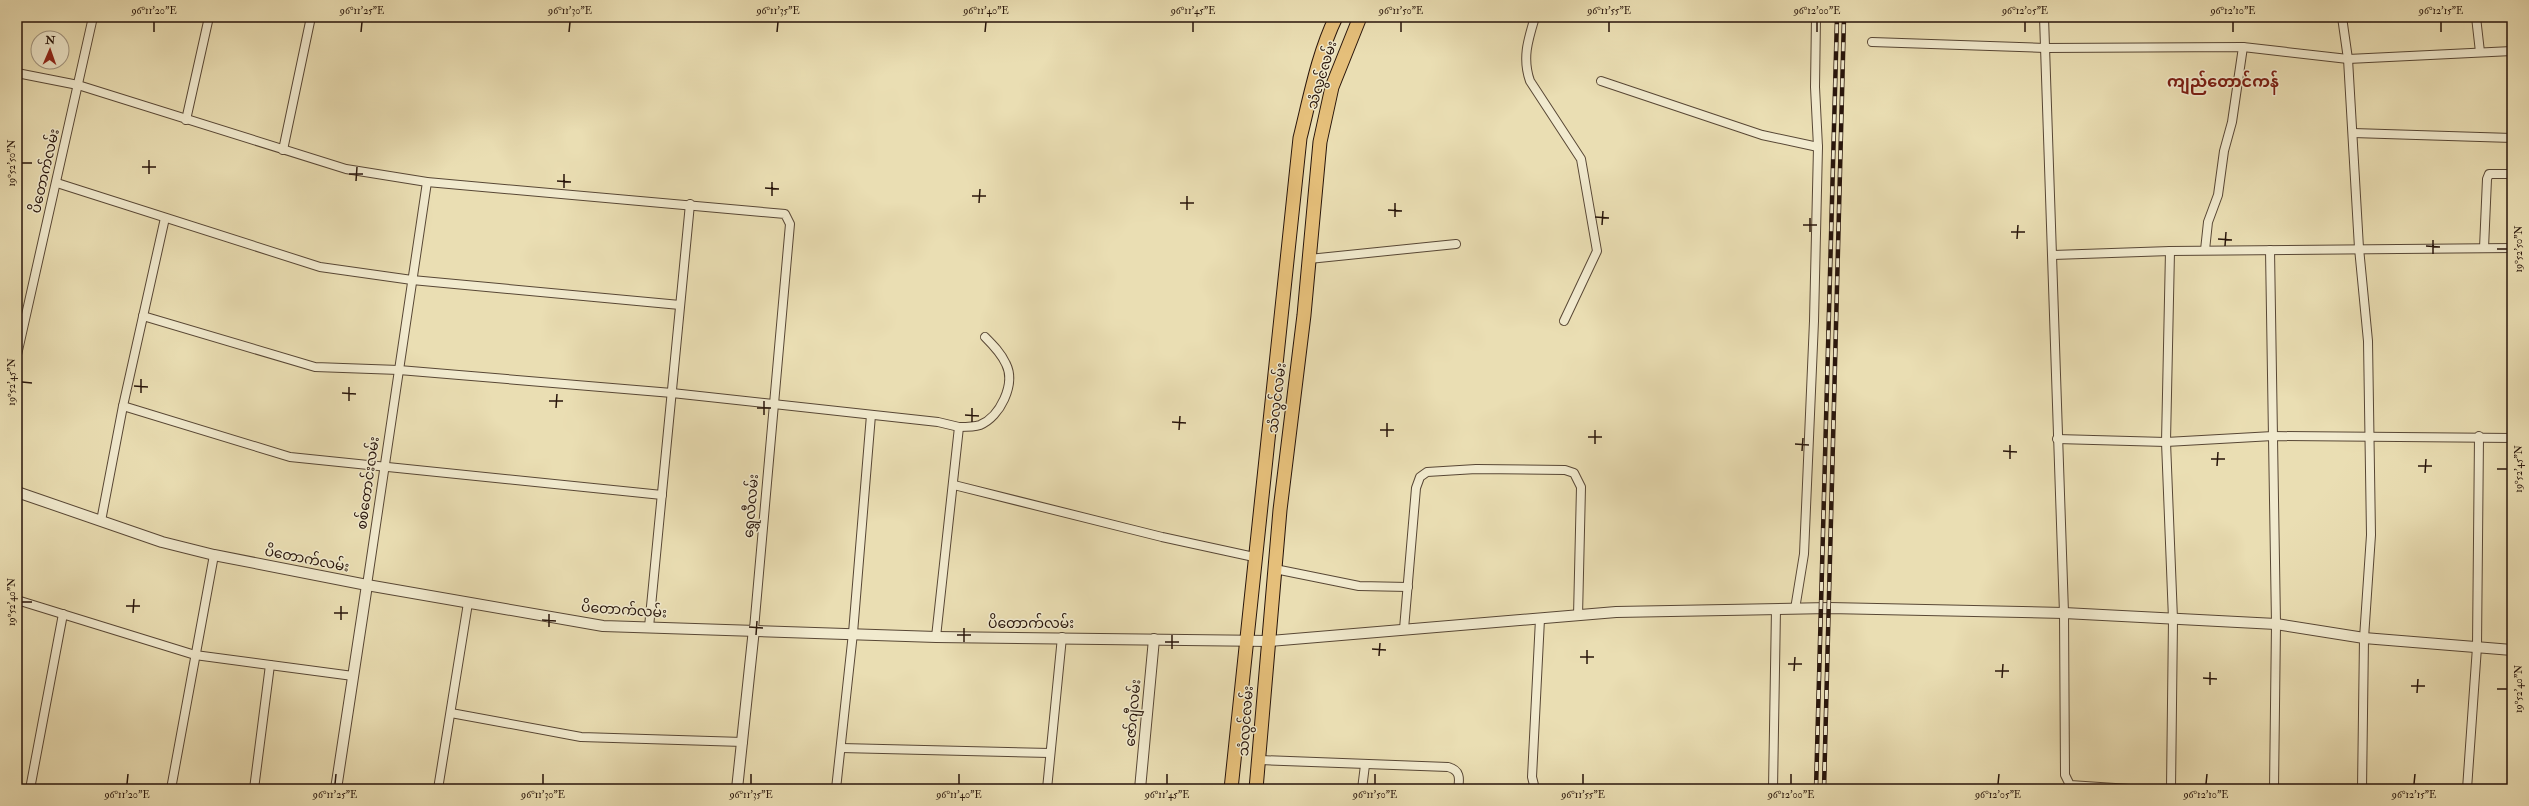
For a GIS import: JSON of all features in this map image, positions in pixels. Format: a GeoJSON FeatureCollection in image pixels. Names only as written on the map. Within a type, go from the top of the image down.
{"type":"FeatureCollection","features":[{"type":"Feature","properties":{"kind":"main road","name":"သံလွင်လမ်း"},"geometry":{"type":"LineString","coordinates":[[1231,789],[1254,557],[1266,470],[1300,138],[1320,65],[1336,17]]}},
{"type":"Feature","properties":{"kind":"main road","name":"သံလွင်လမ်း"},"geometry":{"type":"LineString","coordinates":[[1256,789],[1260,760],[1280,510],[1309,258],[1320,142],[1332,87],[1360,17]]}},
{"type":"Feature","properties":{"kind":"street","name":"ပိတောက်လမ်း"},"geometry":{"type":"LineString","coordinates":[[17,355],[57,183],[93,17]]}},
{"type":"Feature","properties":{"kind":"street"},"geometry":{"type":"LineString","coordinates":[[186,120],[209,17]]}},
{"type":"Feature","properties":{"kind":"street"},"geometry":{"type":"LineString","coordinates":[[283,150],[312,17]]}},
{"type":"Feature","properties":{"kind":"street"},"geometry":{"type":"LineString","coordinates":[[1535,17],[1526,52],[1525,68],[1530,81],[1581,159],[1597,252],[1564,321]]}},
{"type":"Feature","properties":{"kind":"street"},"geometry":{"type":"LineString","coordinates":[[1795,609],[1804,554],[1806,526],[1818,147],[1815,87],[1816,17]]}},
{"type":"Feature","properties":{"kind":"street"},"geometry":{"type":"LineString","coordinates":[[2044,17],[2054,255],[2057,439],[2064,613],[2066,782],[2079,787],[2130,789]]}},
{"type":"Feature","properties":{"kind":"street"},"geometry":{"type":"LineString","coordinates":[[2342,17],[2348,59],[2358,248],[2368,341],[2368,435],[2371,536],[2364,638],[2362,789]]}},
{"type":"Feature","properties":{"kind":"street"},"geometry":{"type":"LineString","coordinates":[[2476,17],[2480,52]]}},
{"type":"Feature","properties":{"kind":"street"},"geometry":{"type":"LineString","coordinates":[[1872,42],[2045,48],[2243,47],[2348,59],[2512,51]]}},
{"type":"Feature","properties":{"kind":"street"},"geometry":{"type":"LineString","coordinates":[[2205,250],[2208,222],[2218,194],[2224,151],[2232,122],[2243,47]]}},
{"type":"Feature","properties":{"kind":"street"},"geometry":{"type":"LineString","coordinates":[[17,73],[78,85],[346,169],[427,182],[690,204],[649,627]]}},
{"type":"Feature","properties":{"kind":"street"},"geometry":{"type":"LineString","coordinates":[[1601,81],[1762,135],[1818,147]]}},
{"type":"Feature","properties":{"kind":"street"},"geometry":{"type":"LineString","coordinates":[[2353,133],[2446,134],[2512,138]]}},
{"type":"Feature","properties":{"kind":"street"},"geometry":{"type":"LineString","coordinates":[[2484,248],[2487,179],[2489,174],[2512,174]]}},
{"type":"Feature","properties":{"kind":"street","name":"စစ်တောင်းလမ်း"},"geometry":{"type":"LineString","coordinates":[[336,789],[427,182]]}},
{"type":"Feature","properties":{"kind":"street"},"geometry":{"type":"LineString","coordinates":[[57,183],[320,268],[412,280],[680,305]]}},
{"type":"Feature","properties":{"kind":"street","name":"ရွှေလီလမ်း"},"geometry":{"type":"LineString","coordinates":[[690,204],[780,212],[788,217],[790,224],[754,629],[737,789]]}},
{"type":"Feature","properties":{"kind":"street"},"geometry":{"type":"LineString","coordinates":[[101,521],[123,406],[165,218]]}},
{"type":"Feature","properties":{"kind":"street"},"geometry":{"type":"LineString","coordinates":[[1309,258],[1456,244]]}},
{"type":"Feature","properties":{"kind":"street"},"geometry":{"type":"LineString","coordinates":[[2054,255],[2205,250],[2512,248]]}},
{"type":"Feature","properties":{"kind":"street"},"geometry":{"type":"LineString","coordinates":[[2270,250],[2276,624],[2274,789]]}},
{"type":"Feature","properties":{"kind":"street"},"geometry":{"type":"LineString","coordinates":[[2170,251],[2166,442],[2173,619],[2172,789]]}},
{"type":"Feature","properties":{"kind":"street"},"geometry":{"type":"LineString","coordinates":[[143,316],[315,367],[399,370],[774,402],[938,422],[959,428],[981,424],[993,417],[1001,406],[1008,388],[1009,375],[1007,365],[985,337]]}},
{"type":"Feature","properties":{"kind":"street"},"geometry":{"type":"LineString","coordinates":[[123,406],[290,457],[662,495]]}},
{"type":"Feature","properties":{"kind":"street"},"geometry":{"type":"LineString","coordinates":[[836,789],[853,633],[871,415]]}},
{"type":"Feature","properties":{"kind":"street"},"geometry":{"type":"LineString","coordinates":[[936,637],[954,485],[959,428]]}},
{"type":"Feature","properties":{"kind":"street"},"geometry":{"type":"LineString","coordinates":[[2057,439],[2166,442],[2273,436],[2368,435],[2479,436],[2512,438]]}},
{"type":"Feature","properties":{"kind":"street"},"geometry":{"type":"LineString","coordinates":[[2467,789],[2477,647],[2479,436]]}},
{"type":"Feature","properties":{"kind":"street"},"geometry":{"type":"LineString","coordinates":[[1404,629],[1416,488],[1420,477],[1427,472],[1476,469],[1565,470],[1574,474],[1581,487],[1578,616]]}},
{"type":"Feature","properties":{"kind":"street"},"geometry":{"type":"LineString","coordinates":[[954,485],[1162,537],[1254,557]]}},
{"type":"Feature","properties":{"kind":"street","name":"ပိတောက်လမ်း"},"geometry":{"type":"LineString","coordinates":[[17,492],[162,542],[214,555],[367,586],[603,626],[754,629],[936,637],[1062,637],[1269,642],[1404,629],[1616,612],[1795,609],[2064,613],[2276,624],[2364,638],[2512,650]]}},
{"type":"Feature","properties":{"kind":"street"},"geometry":{"type":"LineString","coordinates":[[171,789],[214,555]]}},
{"type":"Feature","properties":{"kind":"street"},"geometry":{"type":"LineString","coordinates":[[1275,569],[1359,586],[1408,588]]}},
{"type":"Feature","properties":{"kind":"street"},"geometry":{"type":"LineString","coordinates":[[17,600],[195,655],[353,676]]}},
{"type":"Feature","properties":{"kind":"street"},"geometry":{"type":"LineString","coordinates":[[438,789],[468,603]]}},
{"type":"Feature","properties":{"kind":"street"},"geometry":{"type":"LineString","coordinates":[[1773,789],[1776,609]]}},
{"type":"Feature","properties":{"kind":"street"},"geometry":{"type":"LineString","coordinates":[[30,789],[63,614]]}},
{"type":"Feature","properties":{"kind":"street"},"geometry":{"type":"LineString","coordinates":[[1535,789],[1532,777],[1540,619]]}},
{"type":"Feature","properties":{"kind":"street"},"geometry":{"type":"LineString","coordinates":[[1047,789],[1062,637]]}},
{"type":"Feature","properties":{"kind":"street","name":"ဇော်ဂျီလမ်း"},"geometry":{"type":"LineString","coordinates":[[1140,789],[1154,639]]}},
{"type":"Feature","properties":{"kind":"street"},"geometry":{"type":"LineString","coordinates":[[254,789],[270,665]]}},
{"type":"Feature","properties":{"kind":"street"},"geometry":{"type":"LineString","coordinates":[[451,713],[581,737],[743,742]]}},
{"type":"Feature","properties":{"kind":"street"},"geometry":{"type":"LineString","coordinates":[[841,748],[1050,753]]}},
{"type":"Feature","properties":{"kind":"street"},"geometry":{"type":"LineString","coordinates":[[1260,760],[1455,768],[1458,773],[1458,789]]}},
{"type":"Feature","properties":{"kind":"street"},"geometry":{"type":"LineString","coordinates":[[1362,789],[1365,765]]}},
{"type":"Feature","properties":{"kind":"railway"},"geometry":{"type":"LineString","coordinates":[[1816,789],[1837,17]]}},
{"type":"Feature","properties":{"kind":"railway"},"geometry":{"type":"LineString","coordinates":[[1824,789],[1844,17]]}},
{"type":"Feature","properties":{"kind":"district","name":"ကျည်တောင်ကန်"},"geometry":{"type":"Point","coordinates":[2223,82]}}]}
